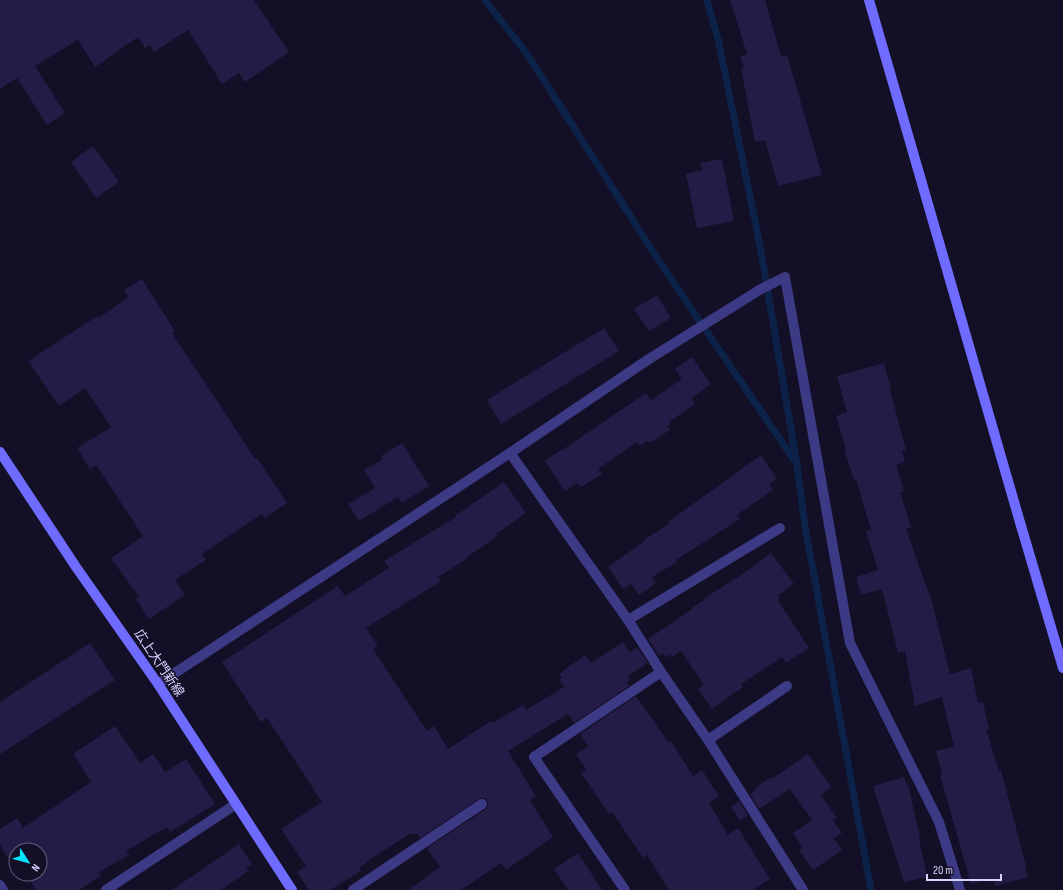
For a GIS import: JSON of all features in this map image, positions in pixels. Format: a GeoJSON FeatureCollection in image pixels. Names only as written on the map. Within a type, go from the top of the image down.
{"type":"FeatureCollection","features":[{"type":"Feature","properties":{"kind":"street"},"geometry":{"type":"LineString","coordinates":[[869,0],[1063,668]]}},
{"type":"Feature","properties":{"kind":"street"},"geometry":{"type":"LineString","coordinates":[[158,684],[510,453],[649,359],[761,289],[786,277],[850,643],[939,822],[960,890]]}},
{"type":"Feature","properties":{"kind":"street","name":"広上大門新線"},"geometry":{"type":"LineString","coordinates":[[0,452],[76,567],[158,684],[292,890]]}},
{"type":"Feature","properties":{"kind":"street"},"geometry":{"type":"LineString","coordinates":[[510,453],[628,620],[660,672],[708,740],[803,890]]}},
{"type":"Feature","properties":{"kind":"street"},"geometry":{"type":"LineString","coordinates":[[628,620],[780,528]]}},
{"type":"Feature","properties":{"kind":"street"},"geometry":{"type":"LineString","coordinates":[[625,890],[534,757],[660,672]]}},
{"type":"Feature","properties":{"kind":"street"},"geometry":{"type":"LineString","coordinates":[[708,740],[787,686]]}},
{"type":"Feature","properties":{"kind":"street"},"geometry":{"type":"LineString","coordinates":[[106,890],[236,804]]}},
{"type":"Feature","properties":{"kind":"street"},"geometry":{"type":"LineString","coordinates":[[353,890],[482,804]]}},
{"type":"Feature","properties":{"kind":"street"},"geometry":{"type":"LineString","coordinates":[[0,885],[3,890]]}},
{"type":"Feature","properties":{"kind":"building"},"geometry":{"type":"Polygon","coordinates":[[[0,0],[254,0],[289,52],[245,82],[239,73],[222,84],[188,30],[154,52],[150,45],[145,48],[138,37],[95,67],[78,40],[35,66],[65,113],[47,125],[17,78],[0,89],[0,0]]]}},
{"type":"Feature","properties":{"kind":"building"},"geometry":{"type":"Polygon","coordinates":[[[730,0],[765,0],[781,56],[787,55],[822,175],[778,186],[765,140],[755,142],[741,68],[744,67],[740,57],[747,54],[730,0]]]}},
{"type":"Feature","properties":{"kind":"building"},"geometry":{"type":"Polygon","coordinates":[[[93,146],[119,182],[96,198],[71,162],[93,146]]]}},
{"type":"Feature","properties":{"kind":"building"},"geometry":{"type":"Polygon","coordinates":[[[722,159],[734,221],[697,228],[686,174],[702,170],[700,163],[722,159]]]}},
{"type":"Feature","properties":{"kind":"building"},"geometry":{"type":"Polygon","coordinates":[[[142,279],[175,331],[172,333],[255,459],[257,458],[287,503],[265,518],[262,514],[202,554],[206,560],[175,580],[185,595],[149,619],[136,599],[139,597],[111,558],[143,536],[96,465],[90,469],[77,448],[111,427],[85,388],[59,406],[28,361],[129,297],[124,290],[142,279]]]}},
{"type":"Feature","properties":{"kind":"building"},"geometry":{"type":"Polygon","coordinates":[[[657,295],[671,318],[649,331],[634,309],[657,295]]]}},
{"type":"Feature","properties":{"kind":"building"},"geometry":{"type":"Polygon","coordinates":[[[604,328],[619,351],[501,424],[487,400],[604,328]]]}},
{"type":"Feature","properties":{"kind":"building"},"geometry":{"type":"Polygon","coordinates":[[[692,357],[711,384],[692,398],[695,404],[669,422],[670,424],[667,426],[670,430],[650,443],[648,441],[639,446],[637,442],[598,469],[602,474],[581,487],[578,483],[565,491],[545,461],[646,393],[651,400],[682,379],[675,369],[692,357]]]}},
{"type":"Feature","properties":{"kind":"building"},"geometry":{"type":"Polygon","coordinates":[[[884,363],[906,450],[902,451],[905,462],[896,465],[904,491],[900,492],[911,527],[906,529],[932,602],[950,674],[971,668],[978,703],[983,702],[989,729],[986,729],[999,771],[1001,770],[1026,866],[1028,877],[995,886],[993,878],[971,884],[940,775],[942,774],[936,751],[954,747],[942,697],[915,706],[905,651],[898,653],[882,589],[861,595],[856,577],[878,570],[866,531],[871,530],[856,479],[854,480],[844,449],[846,449],[836,416],[847,412],[837,376],[884,363]]]}},
{"type":"Feature","properties":{"kind":"building"},"geometry":{"type":"Polygon","coordinates":[[[402,443],[429,486],[402,503],[398,497],[359,521],[348,504],[375,488],[364,470],[383,459],[381,456],[402,443]]]}},
{"type":"Feature","properties":{"kind":"building"},"geometry":{"type":"Polygon","coordinates":[[[761,455],[777,479],[769,484],[773,490],[737,515],[740,519],[676,560],[677,562],[652,577],[656,583],[639,595],[631,584],[623,589],[608,567],[646,540],[645,539],[669,524],[668,522],[761,455]]]}},
{"type":"Feature","properties":{"kind":"building"},"geometry":{"type":"Polygon","coordinates":[[[504,482],[526,513],[496,534],[498,536],[467,557],[468,558],[438,577],[441,581],[366,628],[378,646],[373,649],[427,731],[434,726],[448,749],[491,721],[492,723],[523,705],[526,710],[564,687],[559,680],[562,678],[559,674],[585,655],[591,663],[623,642],[630,652],[637,647],[648,663],[628,676],[630,680],[627,682],[629,686],[574,723],[568,714],[508,751],[536,796],[530,800],[553,837],[506,870],[501,863],[461,890],[408,890],[440,867],[427,848],[486,809],[488,801],[485,798],[481,798],[420,838],[416,833],[412,835],[411,833],[366,862],[359,868],[361,871],[330,890],[309,890],[297,872],[306,866],[281,829],[322,802],[267,718],[261,722],[222,662],[338,586],[345,596],[389,568],[384,561],[456,517],[455,516],[504,482]]]}},
{"type":"Feature","properties":{"kind":"building"},"geometry":{"type":"Polygon","coordinates":[[[771,553],[794,584],[778,595],[780,598],[778,600],[809,648],[786,663],[782,657],[741,684],[743,687],[712,709],[698,689],[704,685],[681,651],[672,657],[671,654],[666,658],[663,653],[659,656],[648,639],[692,609],[704,600],[703,599],[736,579],[771,553]]]}},
{"type":"Feature","properties":{"kind":"building"},"geometry":{"type":"Polygon","coordinates":[[[90,643],[115,680],[0,754],[0,702],[90,643]]]}},
{"type":"Feature","properties":{"kind":"building"},"geometry":{"type":"Polygon","coordinates":[[[636,696],[669,743],[671,741],[693,776],[702,770],[719,796],[709,803],[728,835],[738,828],[770,879],[753,890],[669,890],[647,855],[643,858],[612,812],[609,814],[581,773],[586,770],[576,754],[588,746],[580,734],[636,696]]]}},
{"type":"Feature","properties":{"kind":"building"},"geometry":{"type":"Polygon","coordinates":[[[115,726],[140,763],[153,754],[165,772],[186,759],[215,804],[170,832],[167,827],[126,851],[129,855],[99,872],[101,876],[79,890],[36,890],[31,882],[48,882],[48,842],[8,842],[8,858],[0,845],[0,829],[17,818],[23,828],[91,782],[73,754],[115,726]]]}},
{"type":"Feature","properties":{"kind":"building"},"geometry":{"type":"Polygon","coordinates":[[[808,754],[831,787],[821,795],[837,818],[833,820],[842,833],[834,838],[842,850],[813,870],[799,850],[803,848],[793,833],[812,820],[790,789],[759,809],[750,794],[756,789],[755,788],[771,777],[772,779],[808,754]]]}},
{"type":"Feature","properties":{"kind":"building"},"geometry":{"type":"Polygon","coordinates":[[[904,777],[907,785],[908,784],[927,877],[904,882],[873,786],[904,777]]]}},
{"type":"Feature","properties":{"kind":"building"},"geometry":{"type":"Polygon","coordinates":[[[739,801],[748,816],[740,821],[731,807],[739,801]]]}},
{"type":"Feature","properties":{"kind":"building"},"geometry":{"type":"Polygon","coordinates":[[[239,844],[252,864],[246,868],[248,871],[221,890],[172,890],[239,844]]]}},
{"type":"Feature","properties":{"kind":"building"},"geometry":{"type":"Polygon","coordinates":[[[578,853],[602,890],[568,890],[554,869],[578,853]]]}},
{"type":"Feature","properties":{"kind":"waterway"},"geometry":{"type":"LineString","coordinates":[[485,0],[527,54],[659,261],[796,463]]}},
{"type":"Feature","properties":{"kind":"waterway"},"geometry":{"type":"LineString","coordinates":[[707,0],[718,39],[760,245],[797,465],[805,526],[871,890]]}}]}
